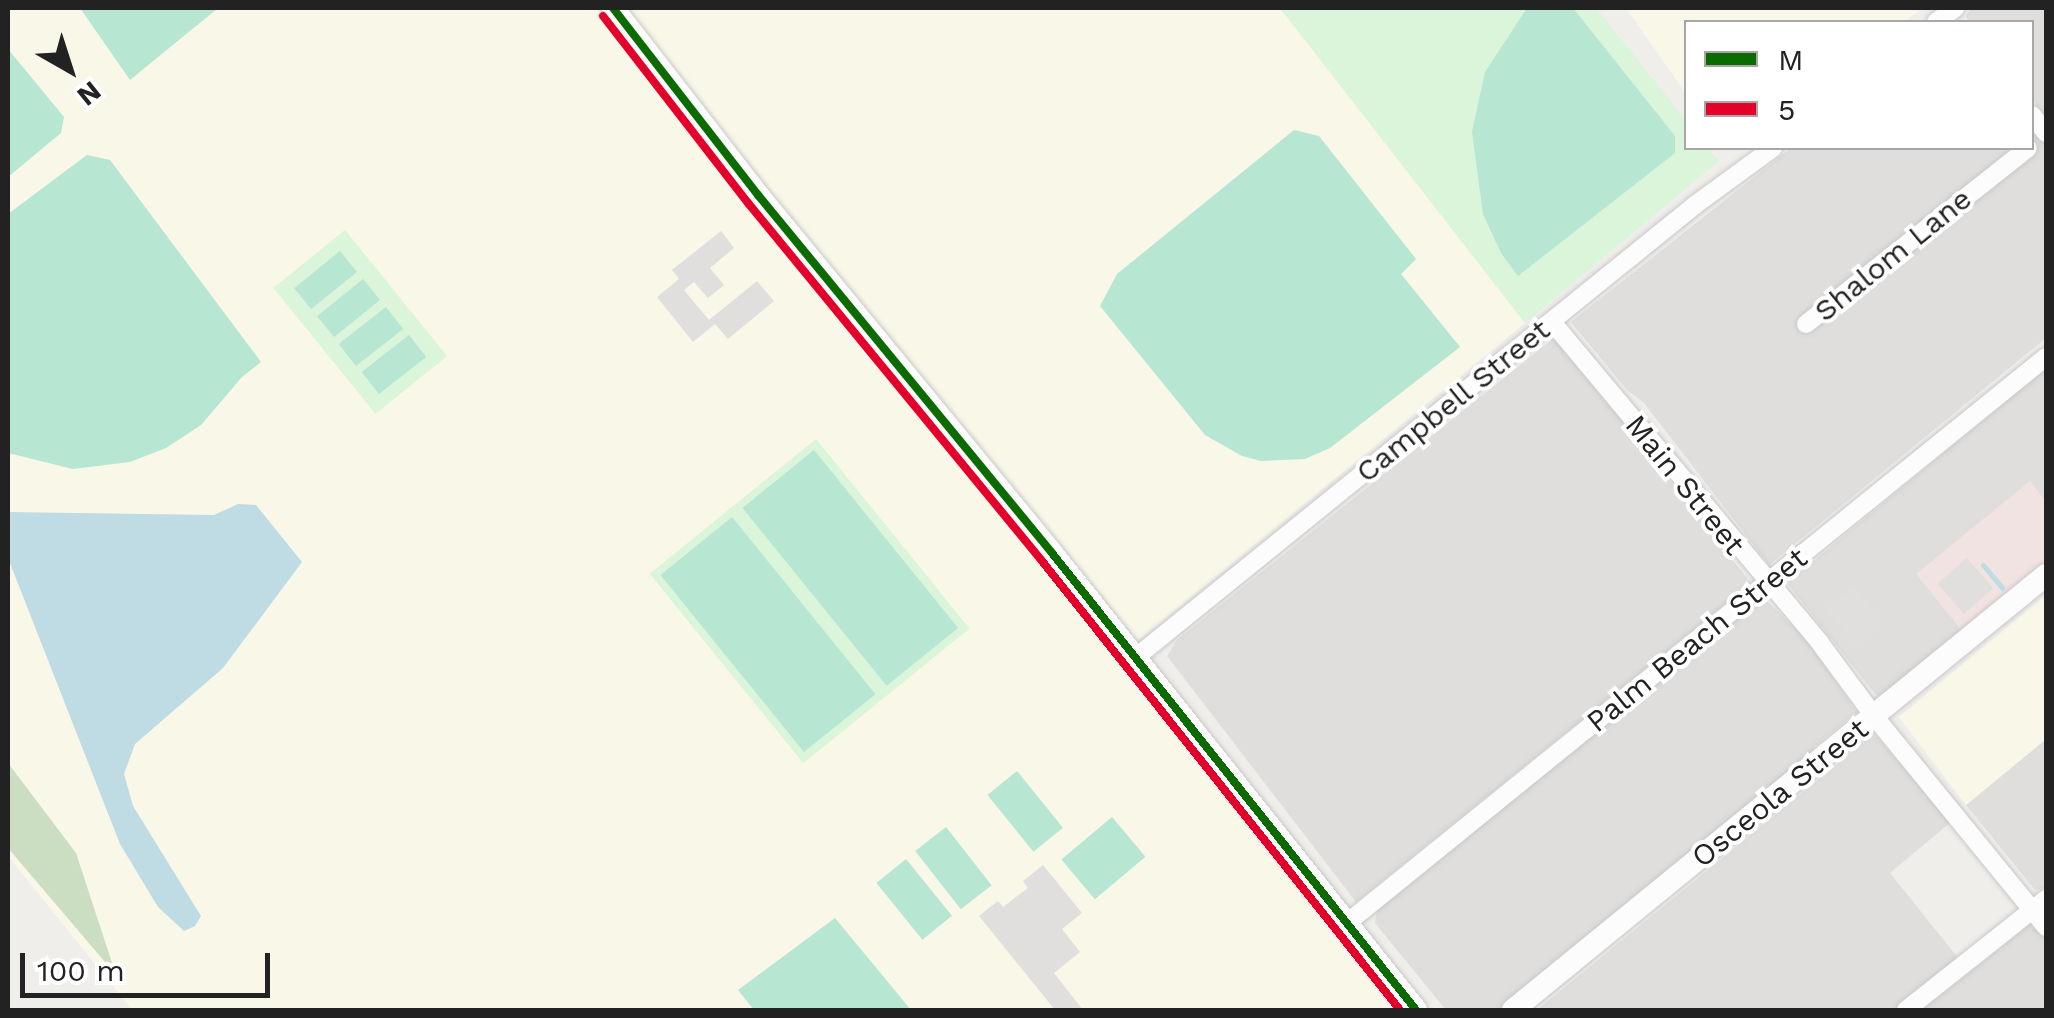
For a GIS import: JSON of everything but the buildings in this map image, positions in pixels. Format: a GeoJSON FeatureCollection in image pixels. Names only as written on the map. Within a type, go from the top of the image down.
{"type":"FeatureCollection","features":[{"type":"Feature","properties":{"kind":"street"},"geometry":{"type":"LineString","coordinates":[[614,8],[758,196],[1136,658],[1416,1010]]}},
{"type":"Feature","properties":{"kind":"street","name":"Campbell Street"},"geometry":{"type":"LineString","coordinates":[[1136,658],[1770,150]]}},
{"type":"Feature","properties":{"kind":"street","name":"Shalom Lane"},"geometry":{"type":"LineString","coordinates":[[1806,324],[2025,150]]}},
{"type":"Feature","properties":{"kind":"street","name":"Main Street"},"geometry":{"type":"LineString","coordinates":[[1552,322],[1766,584],[1820,643],[1874,716],[2040,905],[2046,926]]}},
{"type":"Feature","properties":{"kind":"street","name":"Palm Beach Street"},"geometry":{"type":"LineString","coordinates":[[1347,924],[2046,357]]}},
{"type":"Feature","properties":{"kind":"street","name":"Osceola Street"},"geometry":{"type":"LineString","coordinates":[[1513,1010],[2046,575]]}},
{"type":"Feature","properties":{"kind":"street"},"geometry":{"type":"LineString","coordinates":[[1906,1010],[2040,905]]}},
{"type":"Feature","properties":{"kind":"shaded area"},"geometry":{"type":"Polygon","coordinates":[[[8,8],[1280,8],[1525,323],[1114,660],[1392,1010],[132,1010],[8,856],[8,8]]]}},
{"type":"Feature","properties":{"kind":"shaded area"},"geometry":{"type":"Polygon","coordinates":[[[1626,8],[1923,8],[1907,20],[1684,20],[1684,91],[1626,8]]]}},
{"type":"Feature","properties":{"kind":"shaded area"},"geometry":{"type":"Polygon","coordinates":[[[1971,8],[2046,8],[2046,118],[2034,102],[2034,20],[1968,20],[1971,8]]]}},
{"type":"Feature","properties":{"kind":"shaded area"},"geometry":{"type":"Polygon","coordinates":[[[2034,129],[2046,144],[2046,338],[1769,565],[1644,403],[1627,390],[1571,322],[1788,150],[2034,150],[2034,129]]]}},
{"type":"Feature","properties":{"kind":"shaded area"},"geometry":{"type":"Polygon","coordinates":[[[721,231],[734,248],[710,268],[724,285],[708,298],[694,282],[684,290],[709,320],[757,281],[774,301],[728,339],[715,324],[693,342],[657,297],[679,279],[672,270],[721,231]]]}},
{"type":"Feature","properties":{"kind":"shaded area"},"geometry":{"type":"Polygon","coordinates":[[[1555,337],[1751,583],[1356,902],[1167,656],[1177,640],[1555,337]]]}},
{"type":"Feature","properties":{"kind":"shaded area"},"geometry":{"type":"Polygon","coordinates":[[[2046,368],[2046,502],[2030,482],[1964,633],[1882,696],[1876,695],[1787,583],[2046,368]]]}},
{"type":"Feature","properties":{"kind":"shaded area"},"geometry":{"type":"Polygon","coordinates":[[[2030,481],[2046,502],[2046,565],[1964,633],[1916,574],[2030,481]]]}},
{"type":"Feature","properties":{"kind":"shaded area"},"geometry":{"type":"Polygon","coordinates":[[[1967,558],[1993,588],[1964,614],[1938,584],[1967,558]]]}},
{"type":"Feature","properties":{"kind":"shaded area"},"geometry":{"type":"Polygon","coordinates":[[[1853,587],[1882,623],[1855,645],[1826,609],[1853,587]]]}},
{"type":"Feature","properties":{"kind":"shaded area"},"geometry":{"type":"Polygon","coordinates":[[[2046,595],[2046,739],[1966,805],[1899,717],[2046,595]]]}},
{"type":"Feature","properties":{"kind":"shaded area"},"geometry":{"type":"Polygon","coordinates":[[[1768,602],[1806,639],[1857,712],[1814,747],[1817,751],[1500,1010],[1446,1010],[1375,923],[1377,911],[1750,606],[1768,602]]]}},
{"type":"Feature","properties":{"kind":"shaded area"},"geometry":{"type":"Polygon","coordinates":[[[1874,734],[1951,822],[1890,873],[1958,958],[1894,1010],[1537,1010],[1874,734]]]}},
{"type":"Feature","properties":{"kind":"shaded area"},"geometry":{"type":"Polygon","coordinates":[[[2046,739],[2046,888],[2035,890],[1966,805],[2046,739]]]}},
{"type":"Feature","properties":{"kind":"shaded area"},"geometry":{"type":"Polygon","coordinates":[[[1043,865],[1082,913],[1062,929],[1080,952],[1054,973],[1083,1010],[1055,1010],[979,916],[998,901],[1003,907],[1028,888],[1023,881],[1043,865]]]}},
{"type":"Feature","properties":{"kind":"shaded area"},"geometry":{"type":"Polygon","coordinates":[[[2030,924],[2046,940],[2046,1010],[1922,1010],[2030,924]]]}},
{"type":"Feature","properties":{"kind":"green space"},"geometry":{"type":"Polygon","coordinates":[[[80,8],[218,8],[130,80],[80,8]]]}},
{"type":"Feature","properties":{"kind":"green space"},"geometry":{"type":"Polygon","coordinates":[[[1280,8],[1596,8],[1684,118],[1684,150],[1710,150],[1719,161],[1525,323],[1280,8]]]}},
{"type":"Feature","properties":{"kind":"green space"},"geometry":{"type":"Polygon","coordinates":[[[1527,8],[1573,8],[1675,136],[1675,153],[1518,276],[1501,253],[1483,214],[1472,132],[1485,72],[1527,8]]]}},
{"type":"Feature","properties":{"kind":"green space"},"geometry":{"type":"Polygon","coordinates":[[[8,49],[64,117],[61,133],[8,177],[8,49]]]}},
{"type":"Feature","properties":{"kind":"green space"},"geometry":{"type":"Polygon","coordinates":[[[1294,130],[1319,136],[1416,259],[1401,274],[1460,347],[1330,448],[1305,459],[1261,461],[1242,456],[1205,435],[1100,306],[1117,274],[1294,130]]]}},
{"type":"Feature","properties":{"kind":"green space"},"geometry":{"type":"Polygon","coordinates":[[[87,155],[110,160],[261,362],[242,377],[201,425],[166,448],[130,462],[73,469],[8,453],[8,214],[87,155]]]}},
{"type":"Feature","properties":{"kind":"green space"},"geometry":{"type":"Polygon","coordinates":[[[345,230],[447,356],[375,414],[274,288],[345,230]]]}},
{"type":"Feature","properties":{"kind":"green space"},"geometry":{"type":"Polygon","coordinates":[[[340,251],[357,272],[311,309],[294,288],[340,251]]]}},
{"type":"Feature","properties":{"kind":"green space"},"geometry":{"type":"Polygon","coordinates":[[[363,279],[380,300],[334,337],[317,316],[363,279]]]}},
{"type":"Feature","properties":{"kind":"green space"},"geometry":{"type":"Polygon","coordinates":[[[386,307],[403,329],[356,366],[339,344],[386,307]]]}},
{"type":"Feature","properties":{"kind":"green space"},"geometry":{"type":"Polygon","coordinates":[[[409,335],[426,357],[379,394],[362,372],[409,335]]]}},
{"type":"Feature","properties":{"kind":"green space"},"geometry":{"type":"Polygon","coordinates":[[[816,439],[970,629],[803,763],[650,574],[816,439]]]}},
{"type":"Feature","properties":{"kind":"green space"},"geometry":{"type":"Polygon","coordinates":[[[814,450],[958,628],[887,686],[743,508],[814,450]]]}},
{"type":"Feature","properties":{"kind":"green space"},"geometry":{"type":"Polygon","coordinates":[[[732,517],[875,694],[804,752],[661,575],[732,517]]]}},
{"type":"Feature","properties":{"kind":"green space"},"geometry":{"type":"Polygon","coordinates":[[[8,763],[76,853],[116,975],[8,848],[8,763]]]}},
{"type":"Feature","properties":{"kind":"green space"},"geometry":{"type":"Polygon","coordinates":[[[1017,771],[1063,828],[1033,852],[987,795],[1017,771]]]}},
{"type":"Feature","properties":{"kind":"green space"},"geometry":{"type":"Polygon","coordinates":[[[1112,817],[1145,857],[1095,899],[1061,859],[1112,817]]]}},
{"type":"Feature","properties":{"kind":"green space"},"geometry":{"type":"Polygon","coordinates":[[[946,827],[992,885],[961,909],[915,851],[946,827]]]}},
{"type":"Feature","properties":{"kind":"green space"},"geometry":{"type":"Polygon","coordinates":[[[906,859],[952,916],[922,940],[876,883],[906,859]]]}},
{"type":"Feature","properties":{"kind":"green space"},"geometry":{"type":"Polygon","coordinates":[[[835,918],[911,1010],[754,1010],[738,990],[835,918]]]}},
{"type":"Feature","properties":{"kind":"water"},"geometry":{"type":"Polygon","coordinates":[[[238,504],[256,505],[302,562],[223,668],[135,744],[124,774],[133,806],[201,916],[195,926],[184,931],[158,907],[120,844],[8,558],[8,512],[214,515],[238,504]]]}},
{"type":"Feature","properties":{"kind":"waterway"},"geometry":{"type":"LineString","coordinates":[[1983,565],[2002,588]]}},
{"type":"Feature","properties":{"kind":"transit line","name":"M"},"geometry":{"type":"LineString","coordinates":[[613,8],[758,195],[1052,553],[1416,1010]]}},
{"type":"Feature","properties":{"kind":"transit line","name":"5"},"geometry":{"type":"LineString","coordinates":[[603,16],[748,203],[1042,561],[1400,1010]]}}]}
